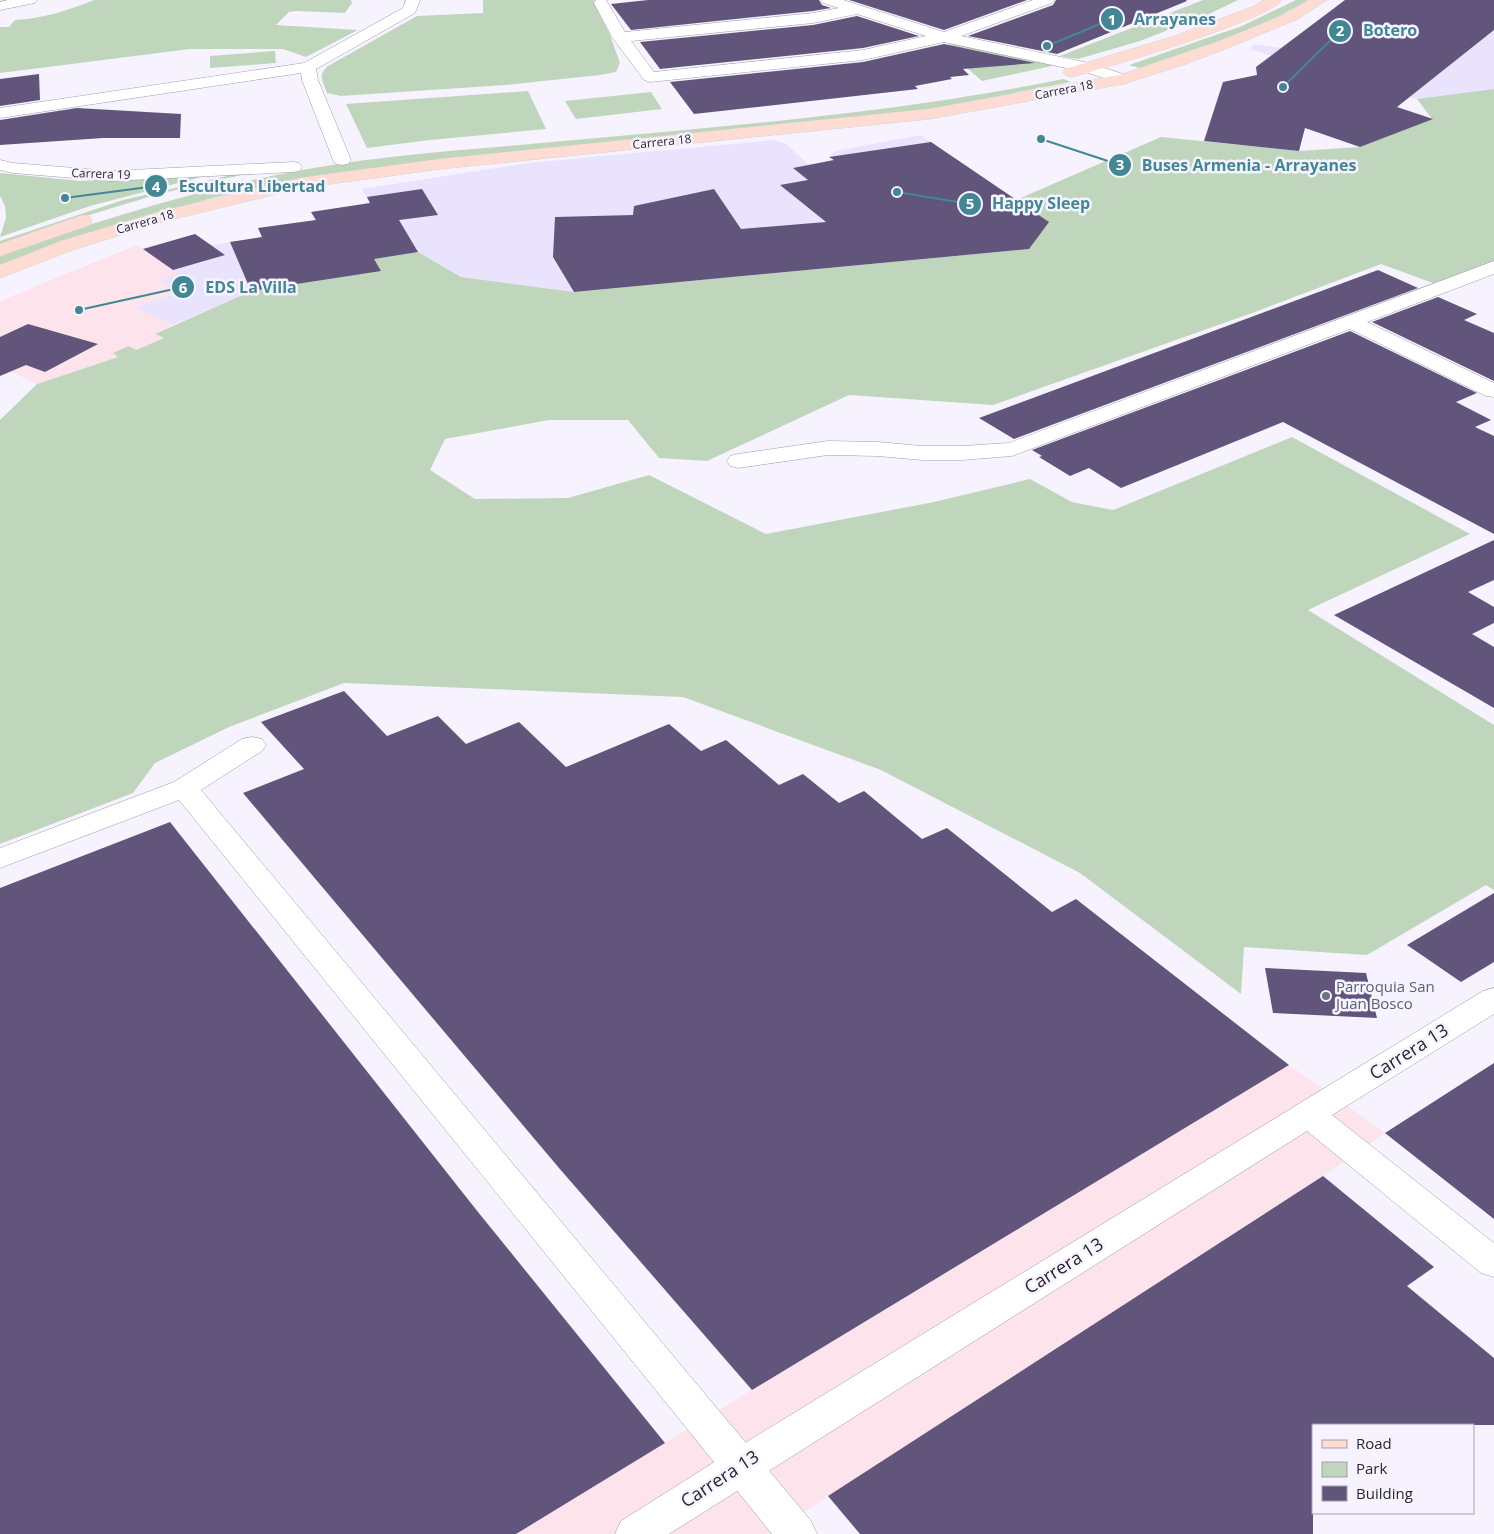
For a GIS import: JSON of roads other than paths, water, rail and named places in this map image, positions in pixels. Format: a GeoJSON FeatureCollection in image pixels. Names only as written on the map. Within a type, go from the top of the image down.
{"type":"FeatureCollection","features":[{"type":"Feature","properties":{"kind":"main road","name":"Carrera 18"},"geometry":{"type":"LineString","coordinates":[[201,189],[293,167],[318,163],[914,102],[1002,87],[1089,68],[1177,40],[1257,10],[1275,0]]}},
{"type":"Feature","properties":{"kind":"main road","name":"Carrera 18"},"geometry":{"type":"LineString","coordinates":[[0,272],[68,245],[164,216],[301,183],[440,164],[929,114],[1123,78],[1178,62],[1225,44],[1293,16],[1320,0]]}},
{"type":"Feature","properties":{"kind":"main road","name":"Carrera 18"},"geometry":{"type":"LineString","coordinates":[[0,250],[47,232],[100,216]]}},
{"type":"Feature","properties":{"kind":"street"},"geometry":{"type":"LineString","coordinates":[[0,6],[30,0]]}},
{"type":"Feature","properties":{"kind":"street"},"geometry":{"type":"LineString","coordinates":[[0,112],[308,67],[393,21],[410,10],[413,0]]}},
{"type":"Feature","properties":{"kind":"street"},"geometry":{"type":"LineString","coordinates":[[828,0],[944,37],[1089,68],[1123,78]]}},
{"type":"Feature","properties":{"kind":"street"},"geometry":{"type":"LineString","coordinates":[[620,37],[813,18],[858,10],[886,0]]}},
{"type":"Feature","properties":{"kind":"street"},"geometry":{"type":"LineString","coordinates":[[600,3],[620,37],[650,77],[863,55],[944,37],[1047,0]]}},
{"type":"Feature","properties":{"kind":"street"},"geometry":{"type":"LineString","coordinates":[[308,67],[310,80],[342,160]]}},
{"type":"Feature","properties":{"kind":"street","name":"Carrera 19"},"geometry":{"type":"LineString","coordinates":[[0,165],[13,168],[112,176],[293,167]]}},
{"type":"Feature","properties":{"kind":"street"},"geometry":{"type":"LineString","coordinates":[[738,461],[828,448],[878,449],[922,453],[962,453],[1012,449],[1494,267]]}},
{"type":"Feature","properties":{"kind":"street"},"geometry":{"type":"LineString","coordinates":[[1352,322],[1494,391]]}},
{"type":"Feature","properties":{"kind":"street"},"geometry":{"type":"LineString","coordinates":[[0,859],[184,788],[252,745]]}},
{"type":"Feature","properties":{"kind":"street"},"geometry":{"type":"LineString","coordinates":[[184,788],[797,1534]]}},
{"type":"Feature","properties":{"kind":"street","name":"Carrera 13"},"geometry":{"type":"LineString","coordinates":[[635,1534],[741,1466],[1309,1115],[1494,998]]}},
{"type":"Feature","properties":{"kind":"street"},"geometry":{"type":"LineString","coordinates":[[1309,1115],[1494,1263]]}},
{"type":"Feature","properties":{"kind":"place","name":"Arrayanes"},"geometry":{"type":"Point","coordinates":[1047,46]}},
{"type":"Feature","properties":{"kind":"place","name":"Botero"},"geometry":{"type":"Point","coordinates":[1283,87]}},
{"type":"Feature","properties":{"kind":"place","name":"Buses Armenia - Arrayanes"},"geometry":{"type":"Point","coordinates":[1041,139]}},
{"type":"Feature","properties":{"kind":"place","name":"Happy Sleep"},"geometry":{"type":"Point","coordinates":[897,192]}},
{"type":"Feature","properties":{"kind":"place","name":"Escultura Libertad"},"geometry":{"type":"Point","coordinates":[65,198]}},
{"type":"Feature","properties":{"kind":"place","name":"EDS La Villa"},"geometry":{"type":"Point","coordinates":[79,310]}},
{"type":"Feature","properties":{"kind":"place","name":"Parroquia San Juan Bosco"},"geometry":{"type":"Point","coordinates":[1326,996]}}]}
